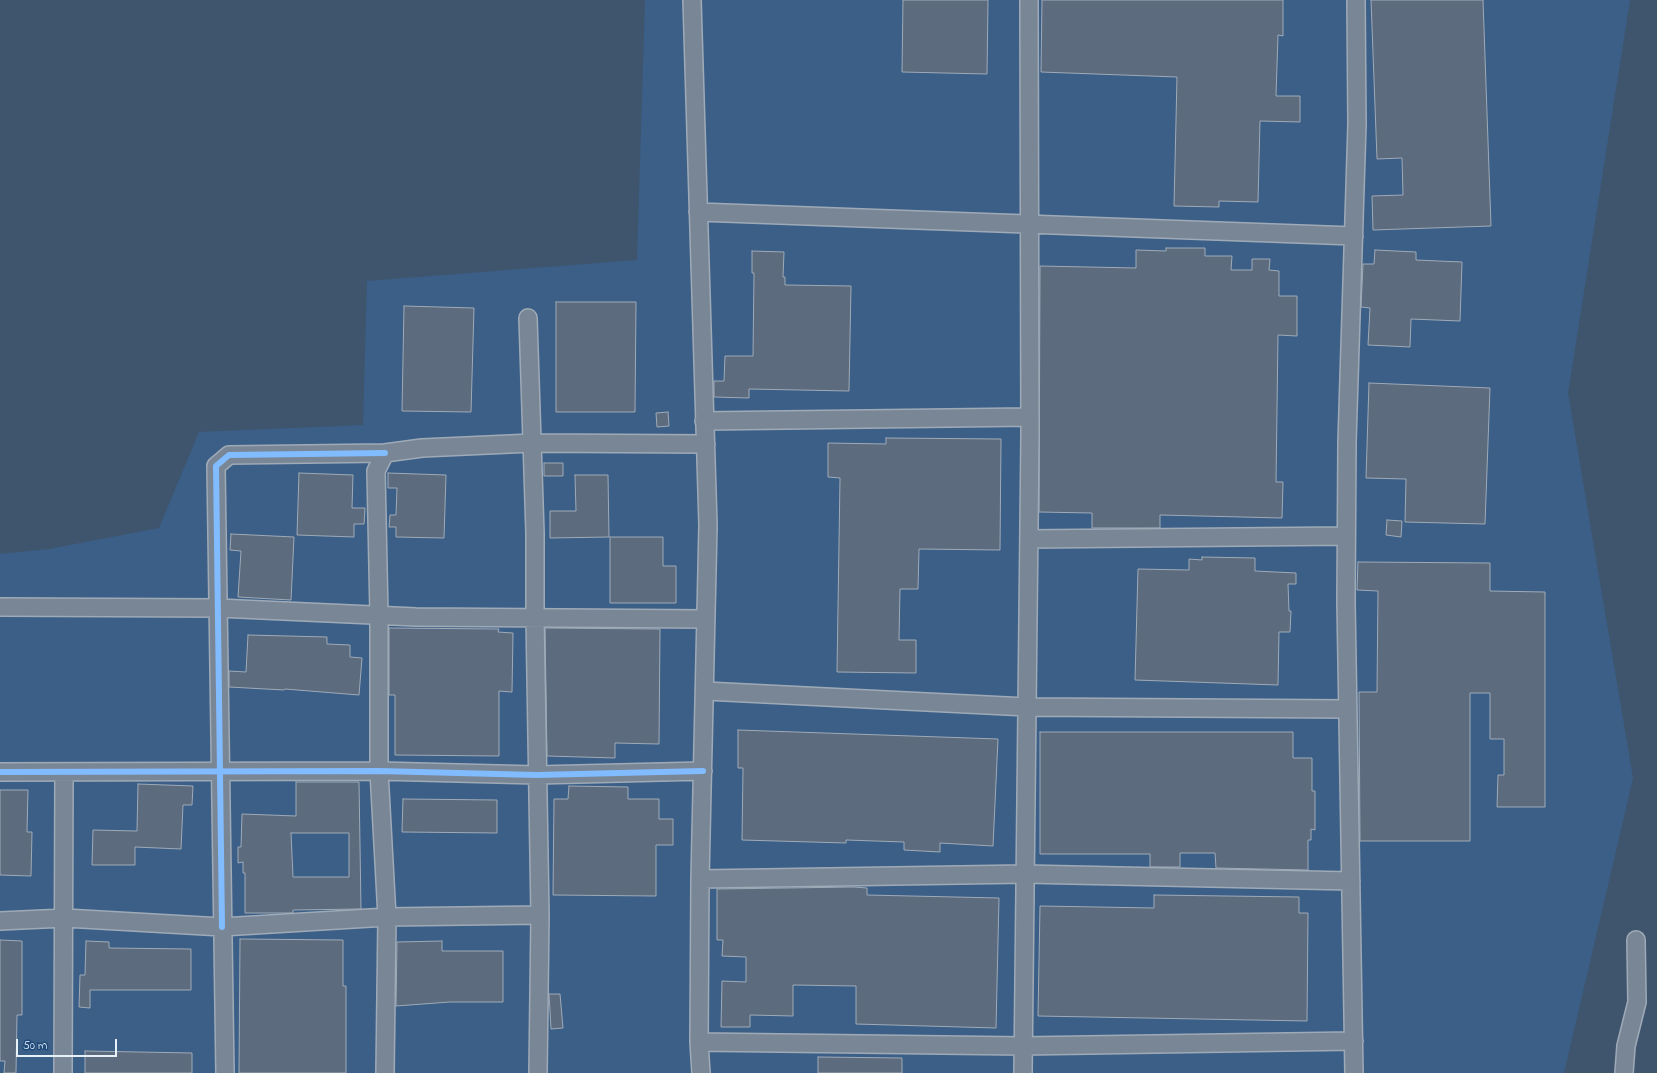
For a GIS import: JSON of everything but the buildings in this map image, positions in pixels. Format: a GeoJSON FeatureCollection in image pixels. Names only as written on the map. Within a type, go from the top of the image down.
{"type":"FeatureCollection","features":[{"type":"Feature","properties":{"kind":"street"},"geometry":{"type":"LineString","coordinates":[[692,0],[708,525],[700,879],[699,1042],[701,1073]]}},
{"type":"Feature","properties":{"kind":"street"},"geometry":{"type":"LineString","coordinates":[[1023,1073],[1030,417],[1029,0]]}},
{"type":"Feature","properties":{"kind":"street"},"geometry":{"type":"LineString","coordinates":[[1354,1073],[1346,536],[1347,442],[1357,124],[1356,0]]}},
{"type":"Feature","properties":{"kind":"street"},"geometry":{"type":"LineString","coordinates":[[698,212],[1354,236]]}},
{"type":"Feature","properties":{"kind":"street"},"geometry":{"type":"LineString","coordinates":[[528,318],[535,533],[540,915],[538,1073]]}},
{"type":"Feature","properties":{"kind":"street"},"geometry":{"type":"LineString","coordinates":[[704,421],[1030,417]]}},
{"type":"Feature","properties":{"kind":"street"},"geometry":{"type":"LineString","coordinates":[[225,1073],[216,466],[229,455],[385,453],[422,448],[532,443],[706,444]]}},
{"type":"Feature","properties":{"kind":"street"},"geometry":{"type":"LineString","coordinates":[[385,453],[376,471],[379,614],[379,771],[387,917],[386,1073]]}},
{"type":"Feature","properties":{"kind":"street"},"geometry":{"type":"LineString","coordinates":[[1029,539],[1346,536]]}},
{"type":"Feature","properties":{"kind":"street"},"geometry":{"type":"LineString","coordinates":[[0,608],[218,608],[379,614],[416,617],[706,619]]}},
{"type":"Feature","properties":{"kind":"street"},"geometry":{"type":"LineString","coordinates":[[704,691],[1027,707],[1348,709]]}},
{"type":"Feature","properties":{"kind":"street"},"geometry":{"type":"LineString","coordinates":[[0,772],[379,771],[537,774],[703,771]]}},
{"type":"Feature","properties":{"kind":"street"},"geometry":{"type":"LineString","coordinates":[[63,1073],[65,918],[64,772]]}},
{"type":"Feature","properties":{"kind":"street"},"geometry":{"type":"LineString","coordinates":[[700,879],[1025,874],[1351,880]]}},
{"type":"Feature","properties":{"kind":"street"},"geometry":{"type":"LineString","coordinates":[[0,921],[65,918],[222,927],[387,917],[540,915]]}},
{"type":"Feature","properties":{"kind":"street"},"geometry":{"type":"LineString","coordinates":[[1624,1073],[1626,1046],[1637,1002],[1636,940]]}},
{"type":"Feature","properties":{"kind":"street"},"geometry":{"type":"LineString","coordinates":[[699,1042],[1023,1046],[1354,1041]]}},
{"type":"Feature","properties":{"kind":"shaded area"},"geometry":{"type":"Polygon","coordinates":[[[645,0],[1630,0],[1568,393],[1633,778],[1564,1073],[0,1073],[0,554],[49,549],[159,528],[199,432],[363,425],[367,281],[637,260],[645,0]]]}},
{"type":"Feature","properties":{"kind":"cycle path"},"geometry":{"type":"LineString","coordinates":[[222,927],[216,466],[229,455],[385,453]]}},
{"type":"Feature","properties":{"kind":"cycle path"},"geometry":{"type":"LineString","coordinates":[[0,772],[379,771],[537,775],[703,771]]}}]}
